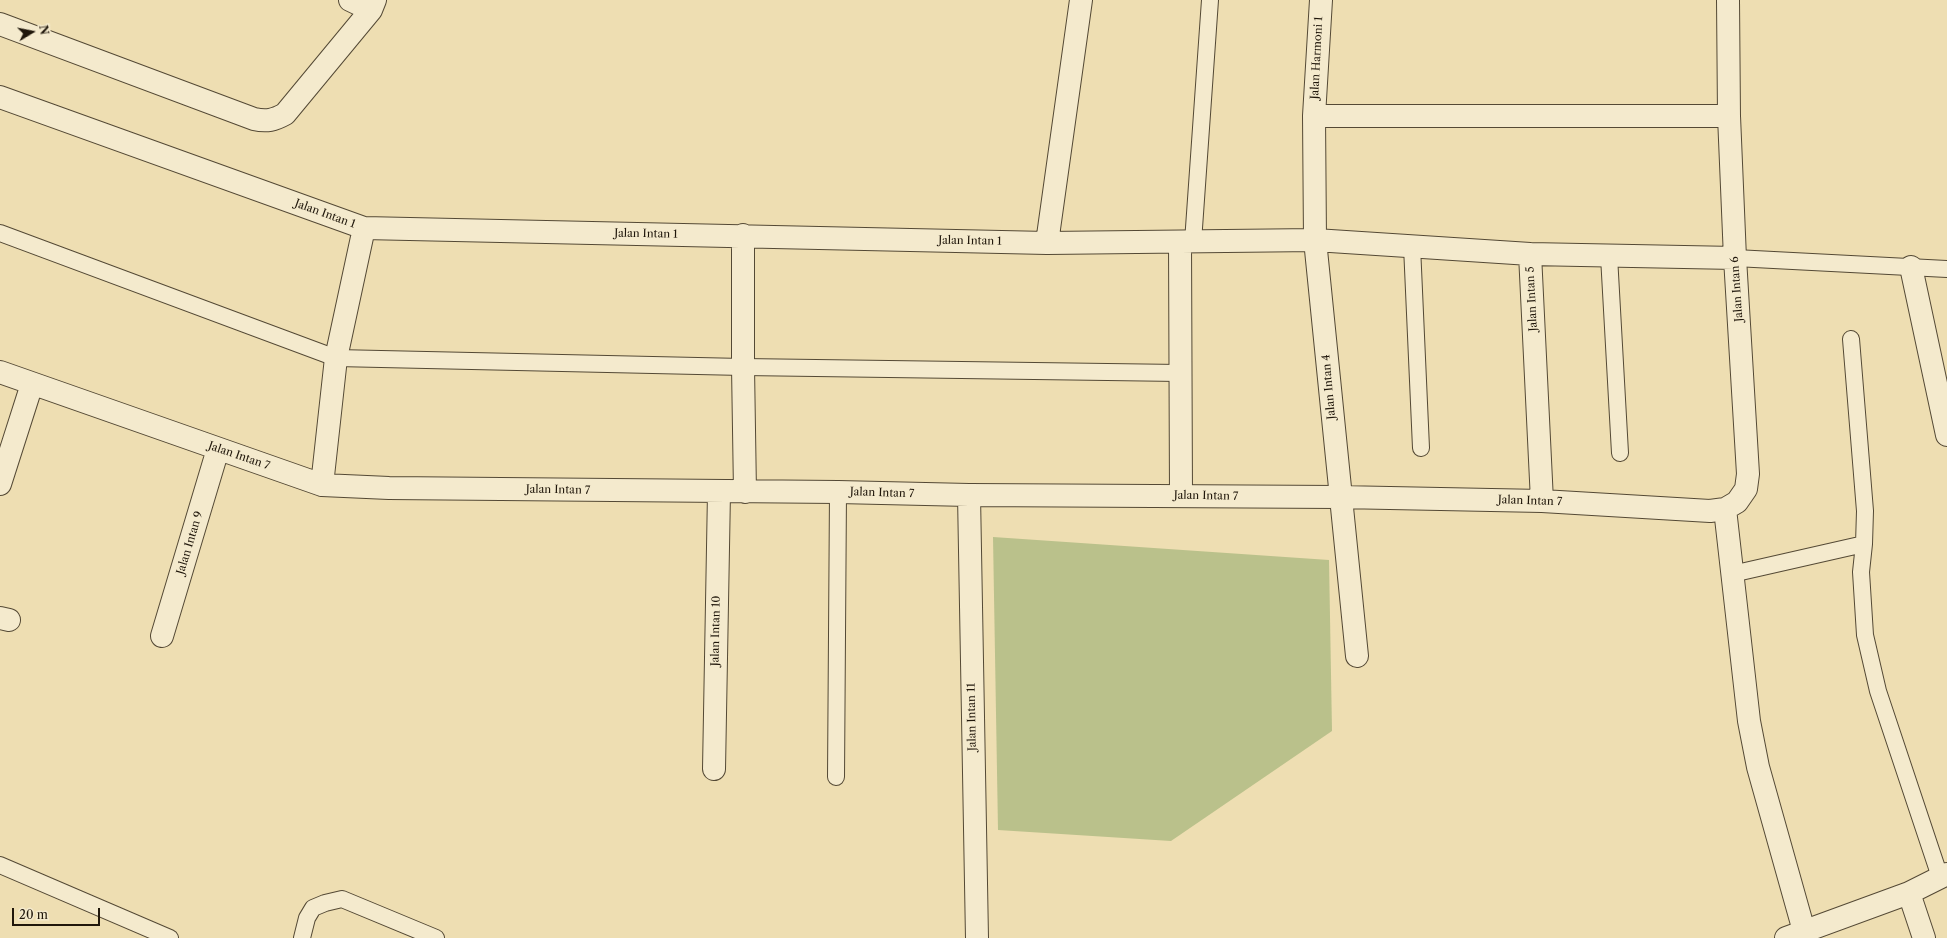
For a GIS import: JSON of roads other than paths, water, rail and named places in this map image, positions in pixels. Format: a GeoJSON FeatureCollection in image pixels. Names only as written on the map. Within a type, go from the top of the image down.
{"type":"FeatureCollection","features":[{"type":"Feature","properties":{"kind":"street"},"geometry":{"type":"LineString","coordinates":[[0,24],[265,122],[276,120],[285,114],[373,5],[350,0]]}},
{"type":"Feature","properties":{"kind":"street"},"geometry":{"type":"LineString","coordinates":[[1048,243],[1081,0]]}},
{"type":"Feature","properties":{"kind":"street","name":"Jalan Harmoni 1"},"geometry":{"type":"LineString","coordinates":[[1314,116],[1321,0]]}},
{"type":"Feature","properties":{"kind":"street","name":"Jalan Intan 6"},"geometry":{"type":"LineString","coordinates":[[1725,509],[1737,502],[1746,489],[1748,474],[1735,258],[1729,116],[1728,0]]}},
{"type":"Feature","properties":{"kind":"street","name":"Jalan Intan 1"},"geometry":{"type":"LineString","coordinates":[[0,97],[364,228],[1048,243],[1315,240],[1530,254]]}},
{"type":"Feature","properties":{"kind":"street"},"geometry":{"type":"LineString","coordinates":[[1314,116],[1729,116]]}},
{"type":"Feature","properties":{"kind":"street","name":"Jalan Intan 4"},"geometry":{"type":"LineString","coordinates":[[1314,116],[1315,240],[1339,497],[1356,656]]}},
{"type":"Feature","properties":{"kind":"street"},"geometry":{"type":"LineString","coordinates":[[322,485],[336,358],[364,228]]}},
{"type":"Feature","properties":{"kind":"street"},"geometry":{"type":"LineString","coordinates":[[743,236],[745,492]]}},
{"type":"Feature","properties":{"kind":"street"},"geometry":{"type":"LineString","coordinates":[[1181,496],[1180,373],[1186,242]]}},
{"type":"Feature","properties":{"kind":"street","name":"Jalan Intan 5"},"geometry":{"type":"LineString","coordinates":[[1542,501],[1530,254],[1735,258]]}},
{"type":"Feature","properties":{"kind":"street"},"geometry":{"type":"LineString","coordinates":[[1912,267],[1947,436]]}},
{"type":"Feature","properties":{"kind":"street","name":"Jalan Intan 7"},"geometry":{"type":"LineString","coordinates":[[0,372],[322,485],[389,488],[838,492],[969,495],[1339,497],[1542,501],[1693,510],[1725,509]]}},
{"type":"Feature","properties":{"kind":"street"},"geometry":{"type":"LineString","coordinates":[[0,484],[32,384]]}},
{"type":"Feature","properties":{"kind":"street","name":"Jalan Intan 9"},"geometry":{"type":"LineString","coordinates":[[162,636],[218,449]]}},
{"type":"Feature","properties":{"kind":"street","name":"Jalan Intan 10"},"geometry":{"type":"LineString","coordinates":[[714,769],[718,492]]}},
{"type":"Feature","properties":{"kind":"street","name":"Jalan Intan 11"},"geometry":{"type":"LineString","coordinates":[[969,495],[976,938]]}},
{"type":"Feature","properties":{"kind":"street"},"geometry":{"type":"LineString","coordinates":[[1725,509],[1749,721],[1795,935],[1910,893],[1943,876]]}},
{"type":"Feature","properties":{"kind":"street"},"geometry":{"type":"LineString","coordinates":[[1910,893],[1924,938]]}},
{"type":"Feature","properties":{"kind":"lane"},"geometry":{"type":"LineString","coordinates":[[1186,242],[1210,0]]}},
{"type":"Feature","properties":{"kind":"lane"},"geometry":{"type":"LineString","coordinates":[[0,233],[336,358],[743,367],[1180,373]]}},
{"type":"Feature","properties":{"kind":"lane"},"geometry":{"type":"LineString","coordinates":[[1412,246],[1421,448]]}},
{"type":"Feature","properties":{"kind":"lane"},"geometry":{"type":"LineString","coordinates":[[1609,256],[1620,453]]}},
{"type":"Feature","properties":{"kind":"lane"},"geometry":{"type":"LineString","coordinates":[[1735,258],[1947,270]]}},
{"type":"Feature","properties":{"kind":"lane"},"geometry":{"type":"LineString","coordinates":[[1851,339],[1865,511],[1861,572],[1865,635],[1878,690],[1943,876]]}},
{"type":"Feature","properties":{"kind":"lane"},"geometry":{"type":"LineString","coordinates":[[836,777],[838,492]]}},
{"type":"Feature","properties":{"kind":"lane"},"geometry":{"type":"LineString","coordinates":[[1732,574],[1864,544]]}},
{"type":"Feature","properties":{"kind":"lane"},"geometry":{"type":"LineString","coordinates":[[0,865],[170,938]]}},
{"type":"Feature","properties":{"kind":"lane"},"geometry":{"type":"LineString","coordinates":[[302,938],[307,918],[312,908],[325,902],[342,899],[436,938]]}}]}
